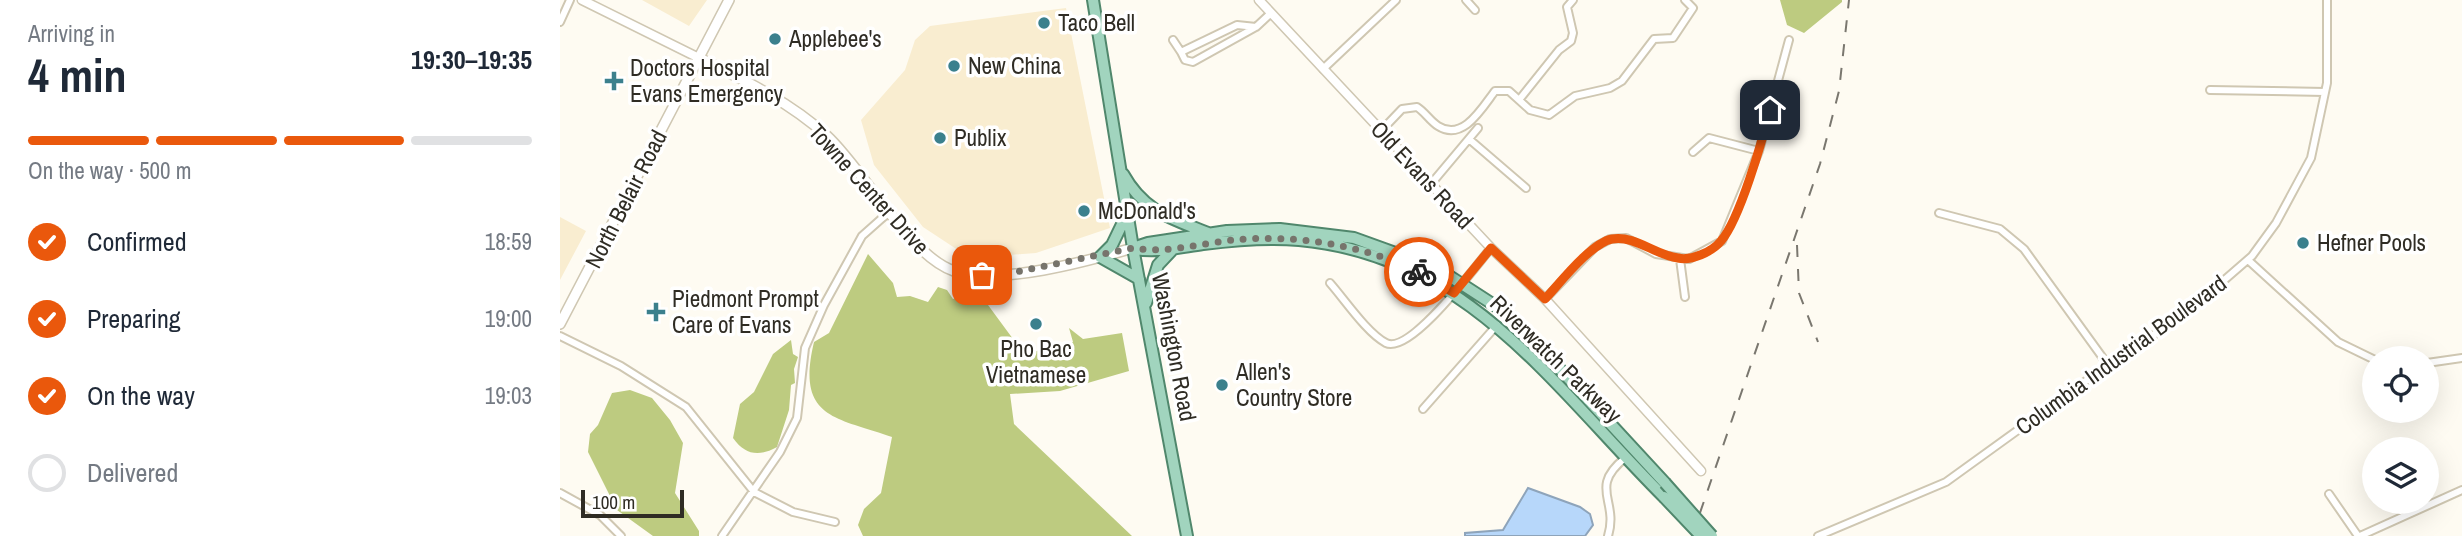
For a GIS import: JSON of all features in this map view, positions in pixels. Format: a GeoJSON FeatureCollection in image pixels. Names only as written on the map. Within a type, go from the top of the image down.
{"type":"FeatureCollection","features":[{"type":"Feature","properties":{"kind":"main road","name":"North Belair Road"},"geometry":{"type":"LineString","coordinates":[[560,324],[729,0]]}},
{"type":"Feature","properties":{"kind":"main road","name":"Washington Road"},"geometry":{"type":"LineString","coordinates":[[1093,0],[1127,214],[1187,536]]}},
{"type":"Feature","properties":{"kind":"main road","name":"Towne Center Drive"},"geometry":{"type":"LineString","coordinates":[[699,58],[753,84],[817,128],[857,169],[918,246],[939,263],[968,274],[996,276],[1100,257],[1133,248]]}},
{"type":"Feature","properties":{"kind":"main road"},"geometry":{"type":"LineString","coordinates":[[1120,168],[1142,200],[1161,216],[1210,234]]}},
{"type":"Feature","properties":{"kind":"main road"},"geometry":{"type":"LineString","coordinates":[[1127,214],[1112,245],[1100,257],[1139,279]]}},
{"type":"Feature","properties":{"kind":"main road","name":"Riverwatch Parkway"},"geometry":{"type":"LineString","coordinates":[[1133,248],[1148,243],[1244,229],[1280,229],[1354,238],[1414,258],[1463,282],[1511,316],[1712,536]]}},
{"type":"Feature","properties":{"kind":"main road","name":"Riverwatch Parkway"},"geometry":{"type":"LineString","coordinates":[[1133,248],[1150,251],[1238,239],[1326,243],[1406,266],[1454,293],[1497,325],[1701,536]]}},
{"type":"Feature","properties":{"kind":"main road"},"geometry":{"type":"LineString","coordinates":[[1145,306],[1158,265],[1174,248]]}},
{"type":"Feature","properties":{"kind":"street"},"geometry":{"type":"LineString","coordinates":[[560,22],[570,0]]}},
{"type":"Feature","properties":{"kind":"street"},"geometry":{"type":"LineString","coordinates":[[582,0],[699,58]]}},
{"type":"Feature","properties":{"kind":"street","name":"Old Evans Road"},"geometry":{"type":"LineString","coordinates":[[1259,0],[1491,248],[1545,299],[1701,471]]}},
{"type":"Feature","properties":{"kind":"street"},"geometry":{"type":"LineString","coordinates":[[1323,69],[1396,0]]}},
{"type":"Feature","properties":{"kind":"street"},"geometry":{"type":"LineString","coordinates":[[1466,0],[1475,10]]}},
{"type":"Feature","properties":{"kind":"street"},"geometry":{"type":"LineString","coordinates":[[1520,100],[1559,50],[1571,41],[1573,33],[1567,7],[1573,0]]}},
{"type":"Feature","properties":{"kind":"street"},"geometry":{"type":"LineString","coordinates":[[1381,131],[1402,109],[1417,107],[1436,125],[1446,130],[1459,129],[1468,124],[1495,91],[1509,91],[1531,110],[1549,115],[1575,96],[1610,88],[1622,81],[1654,39],[1673,38],[1693,8],[1685,0]]}},
{"type":"Feature","properties":{"kind":"street","name":"Columbia Industrial Boulevard"},"geometry":{"type":"LineString","coordinates":[[1818,536],[1946,482],[2108,365],[2184,315],[2248,260],[2276,223],[2311,158],[2325,92],[2327,0]]}},
{"type":"Feature","properties":{"kind":"street"},"geometry":{"type":"LineString","coordinates":[[1173,40],[1185,60],[1193,62],[1256,27],[1271,13]]}},
{"type":"Feature","properties":{"kind":"street"},"geometry":{"type":"LineString","coordinates":[[1181,52],[1237,25],[1256,27]]}},
{"type":"Feature","properties":{"kind":"street"},"geometry":{"type":"LineString","coordinates":[[1545,299],[1595,247],[1610,239],[1626,238],[1656,254],[1680,259],[1689,259],[1721,241],[1759,151],[1789,40]]}},
{"type":"Feature","properties":{"kind":"street"},"geometry":{"type":"LineString","coordinates":[[2210,90],[2325,92]]}},
{"type":"Feature","properties":{"kind":"street"},"geometry":{"type":"LineString","coordinates":[[1431,184],[1478,128]]}},
{"type":"Feature","properties":{"kind":"street"},"geometry":{"type":"LineString","coordinates":[[1469,138],[1526,188]]}},
{"type":"Feature","properties":{"kind":"street"},"geometry":{"type":"LineString","coordinates":[[1692,152],[1709,138],[1759,151]]}},
{"type":"Feature","properties":{"kind":"street"},"geometry":{"type":"LineString","coordinates":[[722,536],[754,492],[797,418],[805,348],[814,325],[862,236],[889,212]]}},
{"type":"Feature","properties":{"kind":"street"},"geometry":{"type":"LineString","coordinates":[[1939,213],[2000,229],[2024,249],[2108,365]]}},
{"type":"Feature","properties":{"kind":"street"},"geometry":{"type":"LineString","coordinates":[[1330,283],[1375,334],[1394,345],[1411,338],[1454,293],[1491,248]]}},
{"type":"Feature","properties":{"kind":"street"},"geometry":{"type":"LineString","coordinates":[[1680,259],[1685,297]]}},
{"type":"Feature","properties":{"kind":"street"},"geometry":{"type":"LineString","coordinates":[[2248,260],[2338,342],[2362,354]]}},
{"type":"Feature","properties":{"kind":"street"},"geometry":{"type":"LineString","coordinates":[[1423,410],[1497,325]]}},
{"type":"Feature","properties":{"kind":"street"},"geometry":{"type":"LineString","coordinates":[[560,337],[621,366],[686,407],[754,492],[793,512],[835,522]]}},
{"type":"Feature","properties":{"kind":"street"},"geometry":{"type":"LineString","coordinates":[[2439,361],[2462,358]]}},
{"type":"Feature","properties":{"kind":"street"},"geometry":{"type":"LineString","coordinates":[[1608,536],[1611,519],[1606,477],[1625,458]]}},
{"type":"Feature","properties":{"kind":"street"},"geometry":{"type":"LineString","coordinates":[[2329,494],[2359,536],[2462,490]]}},
{"type":"Feature","properties":{"kind":"street"},"geometry":{"type":"LineString","coordinates":[[560,493],[600,515],[621,536]]}},
{"type":"Feature","properties":{"kind":"shaded area"},"geometry":{"type":"Polygon","coordinates":[[[642,0],[707,0],[689,26],[642,0]]]}},
{"type":"Feature","properties":{"kind":"shaded area"},"geometry":{"type":"Polygon","coordinates":[[[1066,8],[1110,228],[1036,253],[970,258],[923,227],[874,165],[861,120],[905,70],[915,40],[930,26],[1066,8]]]}},
{"type":"Feature","properties":{"kind":"shaded area"},"geometry":{"type":"Polygon","coordinates":[[[560,217],[586,231],[560,280],[560,217]]]}},
{"type":"Feature","properties":{"kind":"green space"},"geometry":{"type":"Polygon","coordinates":[[[1780,0],[1842,2],[1804,33],[1787,25],[1780,0]]]}},
{"type":"Feature","properties":{"kind":"green space"},"geometry":{"type":"Polygon","coordinates":[[[868,254],[893,283],[897,297],[910,296],[928,302],[938,287],[947,290],[953,299],[972,292],[988,305],[1024,354],[1073,342],[1069,328],[1083,339],[1122,333],[1129,371],[1060,391],[1010,394],[1014,424],[1132,536],[863,536],[858,525],[864,509],[881,493],[892,437],[837,418],[824,410],[815,400],[810,386],[810,367],[814,342],[829,333],[868,254]]]}},
{"type":"Feature","properties":{"kind":"green space"},"geometry":{"type":"Polygon","coordinates":[[[791,340],[793,354],[798,357],[794,369],[795,383],[791,385],[789,410],[777,447],[758,453],[747,451],[733,438],[740,404],[754,392],[773,354],[791,340]]]}},
{"type":"Feature","properties":{"kind":"green space"},"geometry":{"type":"Polygon","coordinates":[[[630,390],[652,398],[670,420],[683,443],[675,493],[699,531],[699,536],[653,536],[617,510],[588,452],[590,434],[598,425],[612,393],[630,390]]]}},
{"type":"Feature","properties":{"kind":"water"},"geometry":{"type":"Polygon","coordinates":[[[1528,488],[1580,507],[1590,514],[1593,525],[1585,536],[1465,536],[1465,533],[1503,530],[1528,488]]]}},
{"type":"Feature","properties":{"kind":"railway"},"geometry":{"type":"LineString","coordinates":[[1692,536],[1820,164],[1839,91],[1849,0]]}},
{"type":"Feature","properties":{"kind":"railway"},"geometry":{"type":"LineString","coordinates":[[1797,245],[1799,293],[1818,342]]}},
{"type":"Feature","properties":{"kind":"way so far"},"geometry":{"type":"LineString","coordinates":[[982,275],[996,276],[1100,257],[1133,248],[1150,251],[1238,239],[1296,239],[1326,243],[1388,259],[1419,272]]}},
{"type":"Feature","properties":{"kind":"place","name":"Taco Bell"},"geometry":{"type":"Point","coordinates":[1044,23]}},
{"type":"Feature","properties":{"kind":"place","name":"Applebee's"},"geometry":{"type":"Point","coordinates":[775,39]}},
{"type":"Feature","properties":{"kind":"place","name":"New China"},"geometry":{"type":"Point","coordinates":[954,66]}},
{"type":"Feature","properties":{"kind":"place","name":"Doctors Hospital Evans Emergency"},"geometry":{"type":"Point","coordinates":[614,81]}},
{"type":"Feature","properties":{"kind":"place","name":"Publix"},"geometry":{"type":"Point","coordinates":[940,138]}},
{"type":"Feature","properties":{"kind":"place","name":"McDonald's"},"geometry":{"type":"Point","coordinates":[1084,211]}},
{"type":"Feature","properties":{"kind":"place","name":"Hefner Pools"},"geometry":{"type":"Point","coordinates":[2303,243]}},
{"type":"Feature","properties":{"kind":"place","name":"Piedmont Prompt Care of Evans"},"geometry":{"type":"Point","coordinates":[656,312]}},
{"type":"Feature","properties":{"kind":"place","name":"Pho Bac Vietnamese"},"geometry":{"type":"Point","coordinates":[1036,324]}},
{"type":"Feature","properties":{"kind":"place","name":"Allen's Country Store"},"geometry":{"type":"Point","coordinates":[1222,385]}},
{"type":"Feature","properties":{"kind":"route"},"geometry":{"type":"LineString","coordinates":[[1419,272],[1454,293],[1491,248],[1545,299],[1595,247],[1610,239],[1626,238],[1656,254],[1689,259],[1721,241],[1759,151],[1770,110]]}}]}
